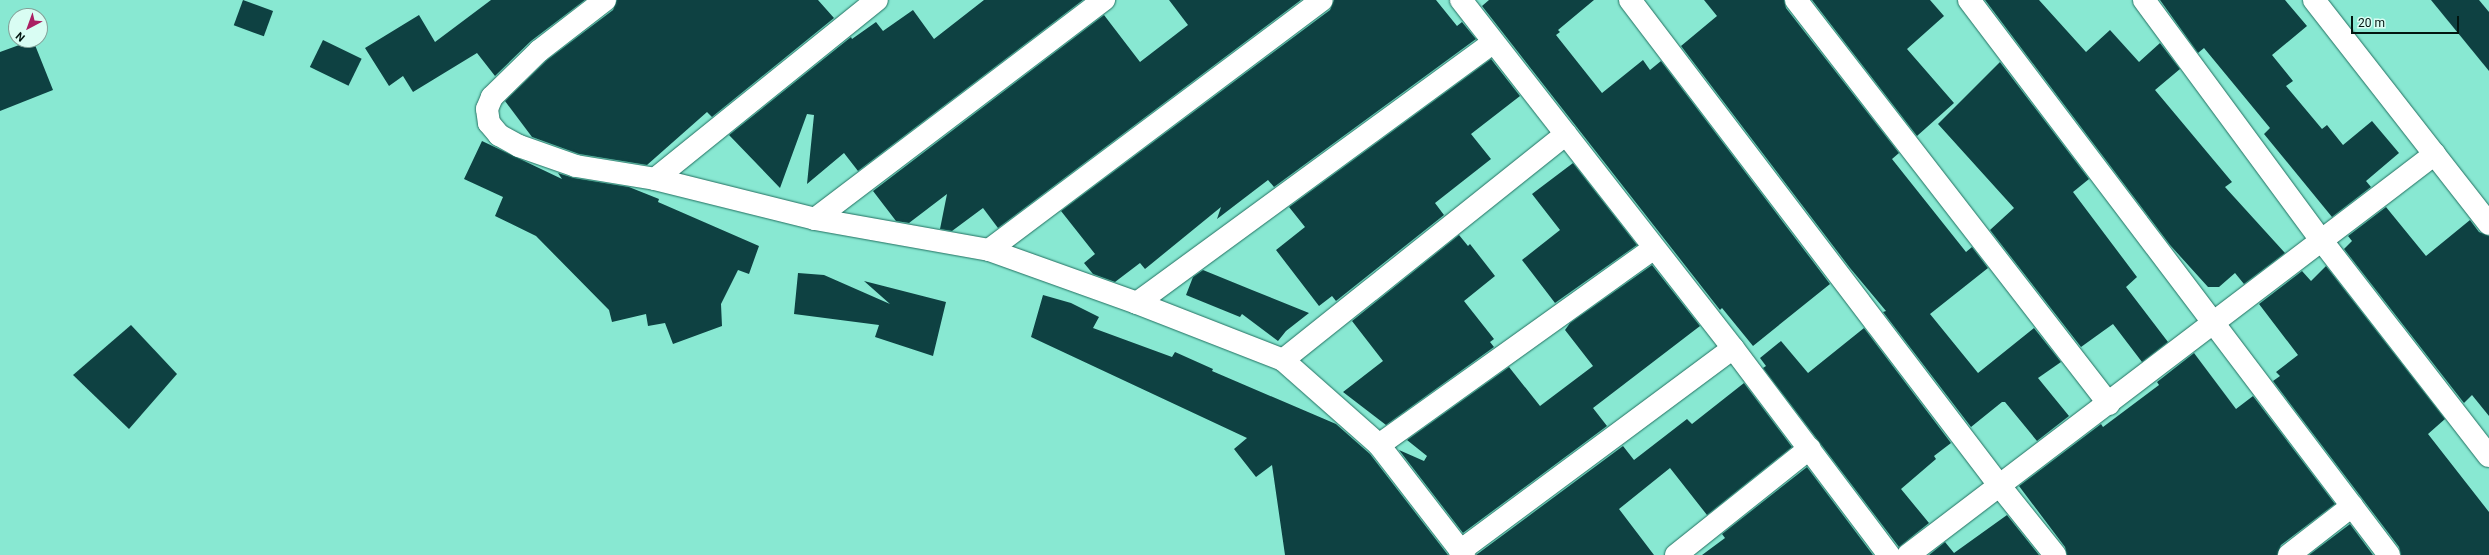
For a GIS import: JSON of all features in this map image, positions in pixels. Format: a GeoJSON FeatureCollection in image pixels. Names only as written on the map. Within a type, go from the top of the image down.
{"type":"FeatureCollection","features":[{"type":"Feature","properties":{"kind":"street"},"geometry":{"type":"LineString","coordinates":[[605,0],[539,51],[492,97],[487,109],[489,122],[499,135],[519,146],[576,166],[655,179],[815,219],[989,250],[1137,303],[1283,360],[1379,445],[1462,553],[1733,348]]}},
{"type":"Feature","properties":{"kind":"street"},"geometry":{"type":"LineString","coordinates":[[655,179],[877,0]]}},
{"type":"Feature","properties":{"kind":"street"},"geometry":{"type":"LineString","coordinates":[[815,219],[1104,0]]}},
{"type":"Feature","properties":{"kind":"street"},"geometry":{"type":"LineString","coordinates":[[989,250],[1322,0]]}},
{"type":"Feature","properties":{"kind":"street"},"geometry":{"type":"LineString","coordinates":[[1461,0],[1733,348],[1810,448],[1889,555]]}},
{"type":"Feature","properties":{"kind":"street"},"geometry":{"type":"LineString","coordinates":[[1630,0],[1998,485],[2055,555]]}},
{"type":"Feature","properties":{"kind":"street"},"geometry":{"type":"LineString","coordinates":[[1796,0],[2109,404]]}},
{"type":"Feature","properties":{"kind":"street"},"geometry":{"type":"LineString","coordinates":[[1968,0],[2214,322],[2389,555]]}},
{"type":"Feature","properties":{"kind":"street"},"geometry":{"type":"LineString","coordinates":[[2144,0],[2322,241],[2489,456]]}},
{"type":"Feature","properties":{"kind":"street"},"geometry":{"type":"LineString","coordinates":[[2314,0],[2489,224]]}},
{"type":"Feature","properties":{"kind":"street"},"geometry":{"type":"LineString","coordinates":[[1137,303],[1493,42]]}},
{"type":"Feature","properties":{"kind":"street"},"geometry":{"type":"LineString","coordinates":[[1283,360],[1566,134]]}},
{"type":"Feature","properties":{"kind":"street"},"geometry":{"type":"LineString","coordinates":[[1908,555],[1998,485],[2109,404],[2435,154]]}},
{"type":"Feature","properties":{"kind":"street"},"geometry":{"type":"LineString","coordinates":[[1379,445],[1654,248]]}},
{"type":"Feature","properties":{"kind":"street"},"geometry":{"type":"LineString","coordinates":[[1676,555],[1810,448]]}},
{"type":"Feature","properties":{"kind":"street"},"geometry":{"type":"LineString","coordinates":[[2289,555],[2352,506]]}},
{"type":"Feature","properties":{"kind":"building"},"geometry":{"type":"Polygon","coordinates":[[[243,0],[273,11],[264,36],[234,25],[243,0]]]}},
{"type":"Feature","properties":{"kind":"building"},"geometry":{"type":"Polygon","coordinates":[[[491,0],[585,0],[531,41],[495,76],[477,53],[413,92],[403,76],[389,86],[365,48],[419,15],[435,42],[491,0]]]}},
{"type":"Feature","properties":{"kind":"building"},"geometry":{"type":"Polygon","coordinates":[[[617,0],[818,0],[834,18],[712,117],[707,112],[647,165],[579,154],[532,137],[505,101],[547,60],[613,10],[617,0]]]}},
{"type":"Feature","properties":{"kind":"building"},"geometry":{"type":"Polygon","coordinates":[[[984,0],[1083,0],[858,171],[844,153],[807,184],[814,115],[807,114],[780,188],[729,135],[851,37],[852,39],[876,22],[883,31],[913,10],[934,39],[984,0]]]}},
{"type":"Feature","properties":{"kind":"building"},"geometry":{"type":"Polygon","coordinates":[[[1169,0],[1301,0],[998,228],[983,208],[952,231],[940,229],[947,194],[909,223],[896,221],[873,191],[1104,15],[1140,62],[1188,25],[1169,0]]]}},
{"type":"Feature","properties":{"kind":"building"},"geometry":{"type":"Polygon","coordinates":[[[1334,0],[1436,0],[1457,26],[1462,22],[1476,39],[1274,187],[1268,180],[1217,219],[1221,207],[1145,269],[1140,263],[1115,282],[1093,274],[1084,263],[1095,254],[1061,211],[1330,10],[1334,0]]]}},
{"type":"Feature","properties":{"kind":"building"},"geometry":{"type":"Polygon","coordinates":[[[1489,0],[1594,0],[1558,30],[1560,32],[1556,35],[1602,93],[1643,60],[1650,70],[1661,61],[1830,284],[1753,346],[1722,308],[1720,310],[1482,6],[1489,0]]]}},
{"type":"Feature","properties":{"kind":"building"},"geometry":{"type":"Polygon","coordinates":[[[1704,0],[1784,0],[1786,8],[1899,153],[1892,159],[1966,252],[1972,247],[1988,268],[1930,314],[1978,373],[2034,328],[2061,362],[2038,378],[2069,416],[2037,441],[2005,402],[2002,402],[1971,427],[1883,312],[1886,311],[1850,268],[1681,46],[1717,16],[1704,0]]]}},
{"type":"Feature","properties":{"kind":"building"},"geometry":{"type":"Polygon","coordinates":[[[1812,0],[1930,0],[1944,16],[1907,49],[1954,103],[1917,136],[1812,0]]]}},
{"type":"Feature","properties":{"kind":"building"},"geometry":{"type":"Polygon","coordinates":[[[1985,0],[2039,0],[2086,52],[2110,30],[2139,62],[2160,43],[2180,69],[2155,90],[2232,182],[2225,187],[2285,253],[2244,284],[2235,273],[2219,287],[2208,287],[2170,245],[1985,0]]]}},
{"type":"Feature","properties":{"kind":"building"},"geometry":{"type":"Polygon","coordinates":[[[2160,0],[2285,0],[2307,26],[2272,55],[2293,81],[2286,86],[2322,129],[2327,125],[2343,145],[2372,121],[2399,153],[2366,181],[2371,187],[2332,217],[2264,134],[2270,128],[2204,48],[2198,53],[2160,0]]]}},
{"type":"Feature","properties":{"kind":"building"},"geometry":{"type":"Polygon","coordinates":[[[2431,0],[2479,0],[2489,12],[2489,71],[2431,0]]]}},
{"type":"Feature","properties":{"kind":"building"},"geometry":{"type":"Polygon","coordinates":[[[323,40],[362,59],[348,86],[310,67],[323,40]]]}},
{"type":"Feature","properties":{"kind":"building"},"geometry":{"type":"Polygon","coordinates":[[[11,48],[36,48],[53,90],[0,111],[0,52],[11,48]]]}},
{"type":"Feature","properties":{"kind":"building"},"geometry":{"type":"Polygon","coordinates":[[[1491,59],[1520,96],[1471,134],[1491,159],[1435,203],[1444,215],[1336,301],[1332,296],[1319,306],[1276,250],[1305,227],[1289,207],[1491,59]]]}},
{"type":"Feature","properties":{"kind":"building"},"geometry":{"type":"Polygon","coordinates":[[[2000,62],[2089,179],[2073,192],[2137,277],[2126,287],[2168,342],[2142,362],[2113,324],[2081,347],[1990,230],[2014,208],[1938,124],[2000,62]]]}},
{"type":"Feature","properties":{"kind":"building"},"geometry":{"type":"Polygon","coordinates":[[[482,141],[562,179],[558,173],[574,178],[629,187],[659,199],[658,202],[759,246],[749,274],[738,270],[721,304],[722,326],[673,344],[665,323],[648,326],[646,314],[612,322],[609,310],[536,236],[495,216],[503,197],[464,179],[482,141]]]}},
{"type":"Feature","properties":{"kind":"building"},"geometry":{"type":"Polygon","coordinates":[[[1573,163],[1637,245],[1555,303],[1522,260],[1560,230],[1532,194],[1573,163]]]}},
{"type":"Feature","properties":{"kind":"building"},"geometry":{"type":"Polygon","coordinates":[[[2386,207],[2426,256],[2470,220],[2479,232],[2489,236],[2489,416],[2472,395],[2464,403],[2344,249],[2352,241],[2348,236],[2386,207]]]}},
{"type":"Feature","properties":{"kind":"building"},"geometry":{"type":"Polygon","coordinates":[[[1459,235],[1468,246],[1470,244],[1495,276],[1464,301],[1494,339],[1490,342],[1494,347],[1386,425],[1343,392],[1383,361],[1352,321],[1459,235]]]}},
{"type":"Feature","properties":{"kind":"building"},"geometry":{"type":"Polygon","coordinates":[[[1652,265],[1700,326],[1593,408],[1607,426],[1463,533],[1399,450],[1424,461],[1427,456],[1407,440],[1509,367],[1540,406],[1593,366],[1565,330],[1570,323],[1652,265]]]}},
{"type":"Feature","properties":{"kind":"building"},"geometry":{"type":"Polygon","coordinates":[[[2326,266],[2445,419],[2428,434],[2489,512],[2489,555],[2401,555],[2399,547],[2273,381],[2280,376],[2276,372],[2298,355],[2259,304],[2302,271],[2311,281],[2326,266]]]}},
{"type":"Feature","properties":{"kind":"building"},"geometry":{"type":"Polygon","coordinates":[[[1203,270],[1309,313],[1286,331],[1278,341],[1242,314],[1240,317],[1186,295],[1193,277],[1203,270]]]}},
{"type":"Feature","properties":{"kind":"building"},"geometry":{"type":"Polygon","coordinates":[[[798,273],[824,275],[890,304],[864,281],[946,302],[933,356],[875,337],[879,325],[794,314],[798,273]]]}},
{"type":"Feature","properties":{"kind":"building"},"geometry":{"type":"Polygon","coordinates":[[[1043,295],[1071,303],[1099,317],[1093,328],[1172,357],[1175,352],[1213,369],[1212,371],[1336,424],[1370,454],[1448,555],[1285,555],[1272,465],[1256,477],[1234,449],[1247,438],[1031,337],[1043,295]]]}},
{"type":"Feature","properties":{"kind":"building"},"geometry":{"type":"Polygon","coordinates":[[[131,325],[177,374],[129,429],[73,375],[131,325]]]}},
{"type":"Feature","properties":{"kind":"building"},"geometry":{"type":"Polygon","coordinates":[[[1864,328],[1951,443],[1934,456],[1936,459],[1901,489],[1929,523],[1899,547],[1763,368],[1766,366],[1760,358],[1781,341],[1808,373],[1864,328]]]}},
{"type":"Feature","properties":{"kind":"building"},"geometry":{"type":"Polygon","coordinates":[[[2194,353],[2236,409],[2253,396],[2335,504],[2281,545],[2277,555],[2067,555],[2065,547],[2019,486],[2101,424],[2103,427],[2159,385],[2157,382],[2194,353]]]}},
{"type":"Feature","properties":{"kind":"building"},"geometry":{"type":"Polygon","coordinates":[[[1744,383],[1792,447],[1707,515],[1670,468],[1619,509],[1654,555],[1476,555],[1623,446],[1634,460],[1687,419],[1692,424],[1744,383]]]}},
{"type":"Feature","properties":{"kind":"building"},"geometry":{"type":"Polygon","coordinates":[[[1807,467],[1873,555],[1702,555],[1725,538],[1722,534],[1807,467]]]}},
{"type":"Feature","properties":{"kind":"building"},"geometry":{"type":"Polygon","coordinates":[[[2007,515],[2039,555],[1929,555],[1945,542],[1954,553],[2007,515]]]}},
{"type":"Feature","properties":{"kind":"building"},"geometry":{"type":"Polygon","coordinates":[[[2350,524],[2373,555],[2309,555],[2350,524]]]}}]}
